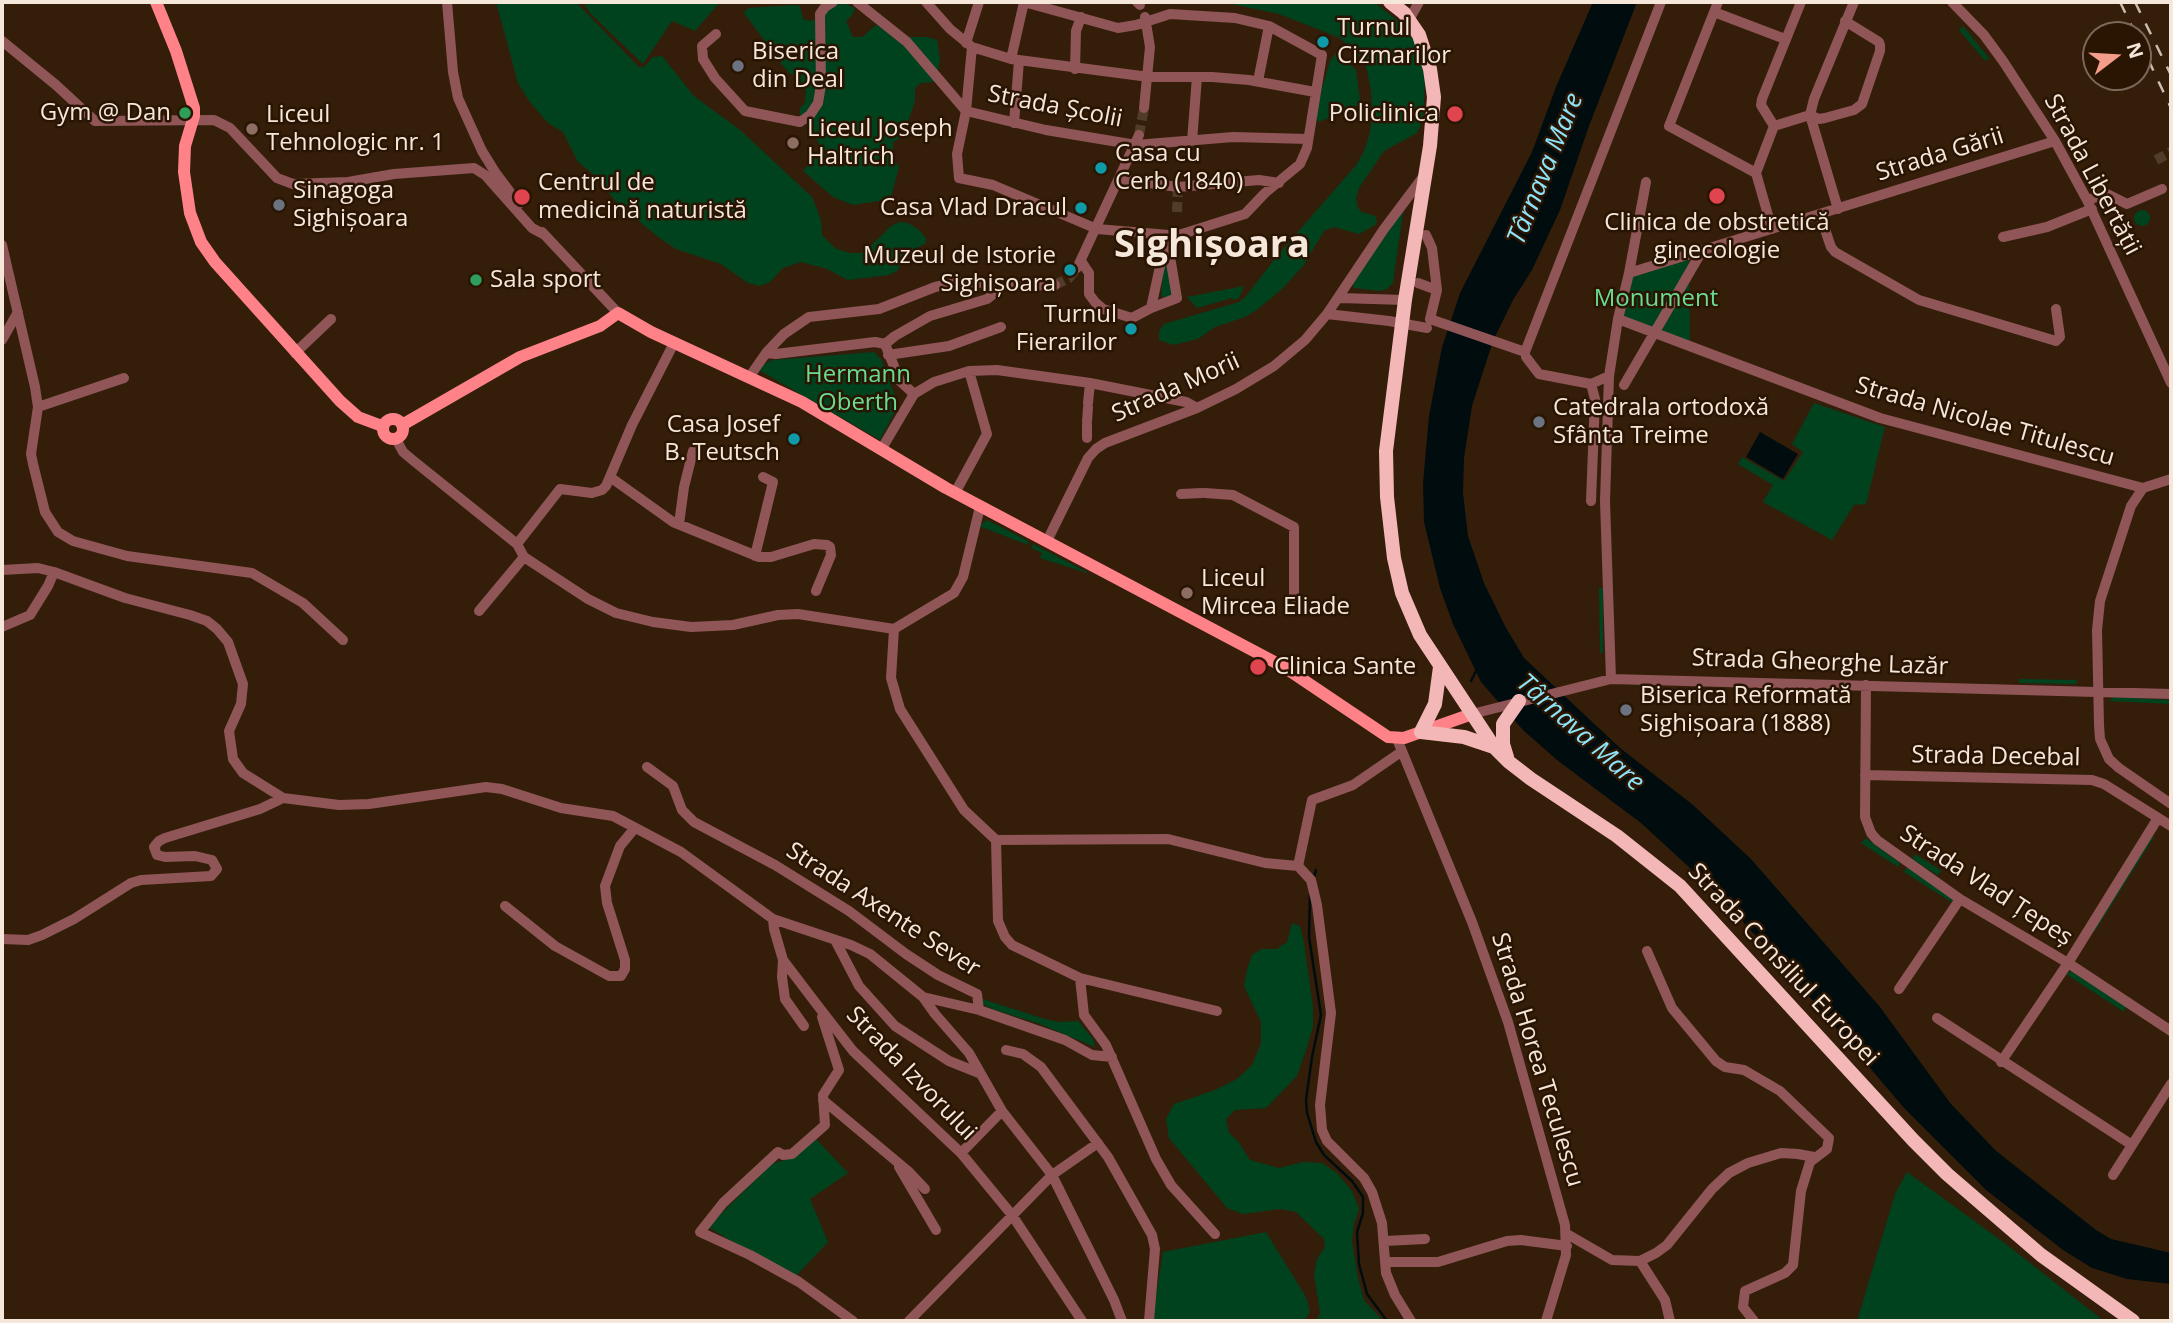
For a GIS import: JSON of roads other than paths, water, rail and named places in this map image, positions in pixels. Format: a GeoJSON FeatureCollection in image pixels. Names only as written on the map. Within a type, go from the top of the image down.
{"type":"FeatureCollection","features":[{"type":"Feature","properties":{"kind":"highway","name":"Strada Morii"},"geometry":{"type":"LineString","coordinates":[[1390,2],[1409,20],[1423,44],[1433,83],[1433,125],[1426,174]]}},
{"type":"Feature","properties":{"kind":"highway","name":"Strada Consiliul Europei"},"geometry":{"type":"LineString","coordinates":[[1426,174],[1401,323],[1386,451],[1390,534],[1407,607],[1420,635],[1494,747],[1509,762],[1633,848],[1680,886],[1947,1174],[2041,1255],[2133,1321]]}},
{"type":"Feature","properties":{"kind":"highway"},"geometry":{"type":"LineString","coordinates":[[1440,667],[1435,704],[1421,732],[1464,737],[1494,747]]}},
{"type":"Feature","properties":{"kind":"highway"},"geometry":{"type":"LineString","coordinates":[[1509,762],[1503,744],[1503,724],[1519,701]]}},
{"type":"Feature","properties":{"kind":"main road"},"geometry":{"type":"LineString","coordinates":[[156,2],[194,108],[185,146],[184,172],[190,213],[197,234],[215,262],[349,410],[366,421],[382,426]]}},
{"type":"Feature","properties":{"kind":"main road"},"geometry":{"type":"LineString","coordinates":[[402,425],[520,357],[545,345],[592,329],[618,313],[674,343],[750,376],[884,445],[955,493],[1284,667],[1379,731],[1397,739],[1472,714]]}},
{"type":"Feature","properties":{"kind":"main road"},"geometry":{"type":"LineString","coordinates":[[392,418],[398,420],[402,425],[401,434],[396,439],[386,436],[382,426],[392,418]]}},
{"type":"Feature","properties":{"kind":"street"},"geometry":{"type":"LineString","coordinates":[[447,2],[455,85],[465,115],[495,172],[545,235],[618,313]]}},
{"type":"Feature","properties":{"kind":"street"},"geometry":{"type":"LineString","coordinates":[[716,34],[702,46],[703,58],[715,78],[745,111],[800,122],[810,115],[818,103],[821,86],[820,14],[834,2]]}},
{"type":"Feature","properties":{"kind":"street"},"geometry":{"type":"LineString","coordinates":[[857,2],[907,42],[966,111]]}},
{"type":"Feature","properties":{"kind":"street"},"geometry":{"type":"LineString","coordinates":[[926,2],[950,29],[969,45],[1015,60],[1149,77],[1258,81],[1315,92]]}},
{"type":"Feature","properties":{"kind":"street"},"geometry":{"type":"LineString","coordinates":[[979,2],[969,45],[966,111],[957,154],[959,178],[993,185],[1097,229],[1168,240],[1245,214],[1300,164],[1305,155],[1322,55],[1269,26],[1235,19],[1175,14],[1118,28],[1024,2],[1015,60],[1014,123]]}},
{"type":"Feature","properties":{"kind":"street"},"geometry":{"type":"LineString","coordinates":[[1409,20],[1419,2]]}},
{"type":"Feature","properties":{"kind":"street"},"geometry":{"type":"LineString","coordinates":[[1526,354],[1661,2]]}},
{"type":"Feature","properties":{"kind":"street"},"geometry":{"type":"LineString","coordinates":[[1774,126],[1763,109],[1762,99],[1801,2]]}},
{"type":"Feature","properties":{"kind":"street"},"geometry":{"type":"LineString","coordinates":[[1838,209],[1810,115],[1854,2]]}},
{"type":"Feature","properties":{"kind":"street","name":"Strada Libertății"},"geometry":{"type":"LineString","coordinates":[[1952,2],[1984,35],[2055,141],[2089,204],[2171,383]]}},
{"type":"Feature","properties":{"kind":"street"},"geometry":{"type":"LineString","coordinates":[[1756,173],[1670,126],[1716,7],[1786,39]]}},
{"type":"Feature","properties":{"kind":"street"},"geometry":{"type":"LineString","coordinates":[[1075,69],[1076,31],[1081,17]]}},
{"type":"Feature","properties":{"kind":"street"},"geometry":{"type":"LineString","coordinates":[[1144,108],[1150,47],[1146,19]]}},
{"type":"Feature","properties":{"kind":"street"},"geometry":{"type":"LineString","coordinates":[[1774,126],[1810,115],[1819,119],[1825,118],[1854,110],[1861,104],[1881,45],[1845,21]]}},
{"type":"Feature","properties":{"kind":"street"},"geometry":{"type":"LineString","coordinates":[[1258,81],[1269,26]]}},
{"type":"Feature","properties":{"kind":"street"},"geometry":{"type":"LineString","coordinates":[[4,45],[56,85],[95,121],[214,120],[225,125],[274,175],[289,183],[348,182],[394,174],[474,168],[485,175],[532,228],[545,235]]}},
{"type":"Feature","properties":{"kind":"street"},"geometry":{"type":"LineString","coordinates":[[1192,141],[1197,77]]}},
{"type":"Feature","properties":{"kind":"street","name":"Strada Școlii"},"geometry":{"type":"LineString","coordinates":[[966,111],[1014,123],[1174,143],[1254,137],[1308,139]]}},
{"type":"Feature","properties":{"kind":"street"},"geometry":{"type":"LineString","coordinates":[[1772,229],[1756,173],[1774,126]]}},
{"type":"Feature","properties":{"kind":"street"},"geometry":{"type":"LineString","coordinates":[[1138,140],[1079,265],[1089,274],[1089,294],[1103,309],[1132,317],[1177,298],[1168,240]]}},
{"type":"Feature","properties":{"kind":"street","name":"Strada Gării"},"geometry":{"type":"LineString","coordinates":[[1629,273],[2055,141]]}},
{"type":"Feature","properties":{"kind":"street","name":"Strada Morii"},"geometry":{"type":"LineString","coordinates":[[1088,458],[1105,443],[1236,390],[1274,366],[1305,341],[1328,314],[1384,229],[1426,174]]}},
{"type":"Feature","properties":{"kind":"street"},"geometry":{"type":"LineString","coordinates":[[1119,178],[1178,187],[1259,180],[1279,183]]}},
{"type":"Feature","properties":{"kind":"street"},"geometry":{"type":"LineString","coordinates":[[1611,679],[1605,502],[1609,376],[1646,182]]}},
{"type":"Feature","properties":{"kind":"street"},"geometry":{"type":"LineString","coordinates":[[2003,237],[2047,227],[2107,194],[2127,204],[2162,189]]}},
{"type":"Feature","properties":{"kind":"street"},"geometry":{"type":"LineString","coordinates":[[1820,215],[1835,252],[1919,300],[2056,341],[2060,337],[2056,309]]}},
{"type":"Feature","properties":{"kind":"street"},"geometry":{"type":"LineString","coordinates":[[1426,234],[1432,248],[1437,290],[1429,324]]}},
{"type":"Feature","properties":{"kind":"street"},"geometry":{"type":"LineString","coordinates":[[1151,308],[1168,240]]}},
{"type":"Feature","properties":{"kind":"street"},"geometry":{"type":"LineString","coordinates":[[2,245],[37,407],[32,454],[45,512],[58,531],[73,541],[127,556],[253,573],[303,603],[343,640]]}},
{"type":"Feature","properties":{"kind":"street"},"geometry":{"type":"LineString","coordinates":[[1624,385],[1702,251]]}},
{"type":"Feature","properties":{"kind":"street"},"geometry":{"type":"LineString","coordinates":[[750,376],[783,334],[808,317],[879,309],[935,287],[958,282],[1004,287],[1055,285]]}},
{"type":"Feature","properties":{"kind":"street"},"geometry":{"type":"LineString","coordinates":[[1418,283],[1437,290]]}},
{"type":"Feature","properties":{"kind":"street"},"geometry":{"type":"LineString","coordinates":[[766,353],[875,342],[885,344],[930,316],[987,299],[1004,287]]}},
{"type":"Feature","properties":{"kind":"street"},"geometry":{"type":"LineString","coordinates":[[1339,298],[1405,300]]}},
{"type":"Feature","properties":{"kind":"street"},"geometry":{"type":"LineString","coordinates":[[2,340],[18,312]]}},
{"type":"Feature","properties":{"kind":"street"},"geometry":{"type":"LineString","coordinates":[[1328,314],[1429,324],[1526,354],[1539,374],[1591,384],[1609,376]]}},
{"type":"Feature","properties":{"kind":"street"},"geometry":{"type":"LineString","coordinates":[[295,353],[331,319]]}},
{"type":"Feature","properties":{"kind":"street","name":"Strada Nicolae Titulescu"},"geometry":{"type":"LineString","coordinates":[[1618,319],[1880,418],[2143,488],[2131,506],[2100,601],[2097,630],[2099,725],[2104,751],[2119,768],[2171,804]]}},
{"type":"Feature","properties":{"kind":"street"},"geometry":{"type":"LineString","coordinates":[[888,355],[949,346],[1001,327]]}},
{"type":"Feature","properties":{"kind":"street"},"geometry":{"type":"LineString","coordinates":[[517,544],[560,489],[597,492],[603,490],[674,343]]}},
{"type":"Feature","properties":{"kind":"street"},"geometry":{"type":"LineString","coordinates":[[885,344],[900,381],[914,394]]}},
{"type":"Feature","properties":{"kind":"street"},"geometry":{"type":"LineString","coordinates":[[884,445],[914,394],[934,382],[969,371],[990,369],[1090,383],[1186,402],[1197,408]]}},
{"type":"Feature","properties":{"kind":"street"},"geometry":{"type":"LineString","coordinates":[[955,493],[987,434],[969,371]]}},
{"type":"Feature","properties":{"kind":"street"},"geometry":{"type":"LineString","coordinates":[[37,407],[124,378]]}},
{"type":"Feature","properties":{"kind":"street"},"geometry":{"type":"LineString","coordinates":[[1047,541],[1088,458],[1086,441],[1090,383]]}},
{"type":"Feature","properties":{"kind":"street"},"geometry":{"type":"LineString","coordinates":[[1591,384],[1595,399],[1591,501]]}},
{"type":"Feature","properties":{"kind":"street"},"geometry":{"type":"LineString","coordinates":[[396,439],[404,452],[415,462],[517,544],[524,557],[604,607],[653,622],[712,627],[798,614],[894,629],[954,593],[963,577],[980,506]]}},
{"type":"Feature","properties":{"kind":"street"},"geometry":{"type":"LineString","coordinates":[[679,524],[693,451]]}},
{"type":"Feature","properties":{"kind":"street"},"geometry":{"type":"LineString","coordinates":[[610,477],[660,514],[755,556],[771,558],[814,544],[827,545],[831,555],[816,590]]}},
{"type":"Feature","properties":{"kind":"street"},"geometry":{"type":"LineString","coordinates":[[755,556],[773,482],[764,477]]}},
{"type":"Feature","properties":{"kind":"street"},"geometry":{"type":"LineString","coordinates":[[2143,488],[2171,479]]}},
{"type":"Feature","properties":{"kind":"street"},"geometry":{"type":"LineString","coordinates":[[1181,494],[1233,495],[1294,527],[1294,597]]}},
{"type":"Feature","properties":{"kind":"street"},"geometry":{"type":"LineString","coordinates":[[480,611],[524,557]]}},
{"type":"Feature","properties":{"kind":"street"},"geometry":{"type":"LineString","coordinates":[[2,570],[38,568],[54,572],[125,598],[190,615],[207,621],[217,629],[228,642],[243,684],[244,694],[229,731],[233,759],[243,773],[283,798],[341,805],[369,804],[493,788],[561,808],[613,816],[681,852],[773,919],[870,954],[923,997],[934,1014],[969,1053],[1002,1111],[1052,1175],[1122,1321]]}},
{"type":"Feature","properties":{"kind":"street"},"geometry":{"type":"LineString","coordinates":[[2,626],[30,615],[54,572]]}},
{"type":"Feature","properties":{"kind":"street"},"geometry":{"type":"LineString","coordinates":[[894,629],[891,678],[900,709],[964,810],[996,841],[998,921],[1005,937],[1012,945],[1030,955],[1080,978],[1217,1011]]}},
{"type":"Feature","properties":{"kind":"street","name":"Strada Gheorghe Lazăr"},"geometry":{"type":"LineString","coordinates":[[1472,714],[1611,679],[2171,694]]}},
{"type":"Feature","properties":{"kind":"street","name":"Strada Vlad Țepeș"},"geometry":{"type":"LineString","coordinates":[[1866,685],[1865,817],[1871,833],[1890,851],[1960,899],[2068,963],[2171,1031]]}},
{"type":"Feature","properties":{"kind":"street","name":"Strada Horea Teculescu"},"geometry":{"type":"LineString","coordinates":[[1397,739],[1472,922],[1508,1022],[1567,1234],[1558,1285],[1546,1321]]}},
{"type":"Feature","properties":{"kind":"street"},"geometry":{"type":"LineString","coordinates":[[1298,866],[1312,800],[1353,785],[1401,752]]}},
{"type":"Feature","properties":{"kind":"street","name":"Strada Axente Sever"},"geometry":{"type":"LineString","coordinates":[[647,767],[673,786],[682,810],[694,822],[775,865],[849,911],[938,975],[976,994],[979,1010],[1065,1040],[1092,1055],[1112,1057]]}},
{"type":"Feature","properties":{"kind":"street","name":"Strada Decebal"},"geometry":{"type":"LineString","coordinates":[[1864,775],[2092,780],[2104,784],[2171,825]]}},
{"type":"Feature","properties":{"kind":"street"},"geometry":{"type":"LineString","coordinates":[[2,939],[28,940],[42,935],[74,919],[131,883],[141,880],[211,876],[217,869],[212,860],[195,856],[165,857],[154,852],[154,846],[165,838],[260,809],[283,798]]}},
{"type":"Feature","properties":{"kind":"street"},"geometry":{"type":"LineString","coordinates":[[2001,1062],[2068,963],[2158,818]]}},
{"type":"Feature","properties":{"kind":"street"},"geometry":{"type":"LineString","coordinates":[[505,906],[555,946],[609,976],[621,976],[625,970],[625,960],[609,911],[606,886],[620,846],[634,829]]}},
{"type":"Feature","properties":{"kind":"street"},"geometry":{"type":"LineString","coordinates":[[996,841],[1168,839],[1265,863],[1298,866],[1311,880],[1317,905],[1331,1013],[1320,1105],[1322,1130],[1327,1141],[1364,1178],[1372,1192],[1380,1215],[1390,1284],[1411,1321]]}},
{"type":"Feature","properties":{"kind":"street"},"geometry":{"type":"LineString","coordinates":[[1899,989],[1960,899]]}},
{"type":"Feature","properties":{"kind":"street","name":"Strada Izvorului"},"geometry":{"type":"LineString","coordinates":[[773,919],[783,960],[818,1006],[853,1051],[961,1153],[1012,1215],[1082,1321]]}},
{"type":"Feature","properties":{"kind":"street"},"geometry":{"type":"LineString","coordinates":[[835,940],[859,986],[895,1026],[949,1061],[979,1073]]}},
{"type":"Feature","properties":{"kind":"street"},"geometry":{"type":"LineString","coordinates":[[1647,951],[1672,1008],[1720,1065],[1744,1070],[1780,1091],[1829,1138],[1827,1149],[1810,1162],[1801,1191],[1793,1265],[1785,1273],[1745,1291],[1743,1307],[1754,1321]]}},
{"type":"Feature","properties":{"kind":"street"},"geometry":{"type":"LineString","coordinates":[[783,960],[785,999],[804,1026]]}},
{"type":"Feature","properties":{"kind":"street"},"geometry":{"type":"LineString","coordinates":[[1080,978],[1084,1015],[1106,1045],[1163,1172],[1171,1185],[1215,1234]]}},
{"type":"Feature","properties":{"kind":"street"},"geometry":{"type":"LineString","coordinates":[[923,997],[979,1010]]}},
{"type":"Feature","properties":{"kind":"street"},"geometry":{"type":"LineString","coordinates":[[818,1006],[839,1070],[822,1100],[826,1118],[822,1130],[792,1154],[783,1155],[778,1152],[723,1203],[700,1232],[799,1282],[853,1321]]}},
{"type":"Feature","properties":{"kind":"street"},"geometry":{"type":"LineString","coordinates":[[1937,1018],[2132,1145]]}},
{"type":"Feature","properties":{"kind":"street"},"geometry":{"type":"LineString","coordinates":[[1006,1050],[1023,1054],[1041,1067],[1108,1157],[1154,1241],[1149,1321]]}},
{"type":"Feature","properties":{"kind":"street"},"geometry":{"type":"LineString","coordinates":[[2113,1175],[2171,1084]]}},
{"type":"Feature","properties":{"kind":"street"},"geometry":{"type":"LineString","coordinates":[[822,1100],[908,1171],[925,1189]]}},
{"type":"Feature","properties":{"kind":"street"},"geometry":{"type":"LineString","coordinates":[[961,1153],[1002,1111]]}},
{"type":"Feature","properties":{"kind":"street"},"geometry":{"type":"LineString","coordinates":[[909,1321],[1052,1175],[1098,1143]]}},
{"type":"Feature","properties":{"kind":"street"},"geometry":{"type":"LineString","coordinates":[[1567,1234],[1612,1261],[1640,1261],[1667,1245],[1712,1189],[1730,1173],[1748,1163],[1781,1153],[1814,1157]]}},
{"type":"Feature","properties":{"kind":"street"},"geometry":{"type":"LineString","coordinates":[[896,1162],[936,1230]]}},
{"type":"Feature","properties":{"kind":"street"},"geometry":{"type":"LineString","coordinates":[[1385,1241],[1425,1239]]}},
{"type":"Feature","properties":{"kind":"street"},"geometry":{"type":"LineString","coordinates":[[1385,1262],[1438,1262],[1507,1241],[1521,1240],[1567,1246]]}},
{"type":"Feature","properties":{"kind":"street"},"geometry":{"type":"LineString","coordinates":[[1640,1261],[1665,1300],[1670,1321]]}},
{"type":"Feature","properties":{"kind":"water","name":"Târnava Mare"},"geometry":{"type":"Polygon","coordinates":[[[1593,2],[1637,2],[1560,210],[1532,270],[1513,300],[1493,341],[1472,406],[1464,458],[1463,493],[1468,536],[1484,583],[1524,658],[1620,748],[1693,805],[1751,859],[1880,1007],[1951,1104],[1995,1150],[2111,1239],[2171,1253],[2171,1284],[2127,1279],[2092,1268],[2063,1250],[1986,1190],[1904,1108],[1785,968],[1714,890],[1641,823],[1557,760],[1523,730],[1481,682],[1453,624],[1440,588],[1424,522],[1423,483],[1429,416],[1442,347],[1460,293],[1532,152],[1556,87],[1593,2]]]}},
{"type":"Feature","properties":{"kind":"water"},"geometry":{"type":"Polygon","coordinates":[[[1760,432],[1798,454],[1783,479],[1746,457],[1760,432]]]}},
{"type":"Feature","properties":{"kind":"waterway"},"geometry":{"type":"LineString","coordinates":[[1471,681],[1476,671]]}},
{"type":"Feature","properties":{"kind":"waterway"},"geometry":{"type":"LineString","coordinates":[[1314,877],[1316,870]]}},
{"type":"Feature","properties":{"kind":"waterway"},"geometry":{"type":"LineString","coordinates":[[1310,894],[1309,937],[1321,1015],[1312,1057],[1306,1100],[1307,1113],[1316,1142],[1324,1155],[1352,1181],[1363,1197],[1363,1213],[1357,1232],[1359,1264],[1367,1294],[1387,1321]]}},
{"type":"Feature","properties":{"kind":"tunnel"},"geometry":{"type":"LineString","coordinates":[[1139,135],[1144,108]]}},
{"type":"Feature","properties":{"kind":"tunnel"},"geometry":{"type":"LineString","coordinates":[[2156,160],[2171,152]]}},
{"type":"Feature","properties":{"kind":"tunnel"},"geometry":{"type":"LineString","coordinates":[[1177,212],[1178,187]]}},
{"type":"Feature","properties":{"kind":"tunnel"},"geometry":{"type":"LineString","coordinates":[[1055,285],[1069,278],[1077,268]]}},
{"type":"Feature","properties":{"kind":"railway"},"geometry":{"type":"LineString","coordinates":[[2120,2],[2129,21]]}},
{"type":"Feature","properties":{"kind":"railway"},"geometry":{"type":"LineString","coordinates":[[2135,2],[2171,75]]}},
{"type":"Feature","properties":{"kind":"railway"},"geometry":{"type":"LineString","coordinates":[[2152,68],[2171,108]]}},
{"type":"Feature","properties":{"kind":"place","name":"Turnul Cizmarilor"},"geometry":{"type":"Point","coordinates":[1323,42]}},
{"type":"Feature","properties":{"kind":"place","name":"Biserica din Deal"},"geometry":{"type":"Point","coordinates":[738,66]}},
{"type":"Feature","properties":{"kind":"place","name":"Gym @ Dan"},"geometry":{"type":"Point","coordinates":[185,113]}},
{"type":"Feature","properties":{"kind":"place","name":"Policlinica"},"geometry":{"type":"Point","coordinates":[1455,114]}},
{"type":"Feature","properties":{"kind":"place","name":"Liceul Tehnologic nr. 1"},"geometry":{"type":"Point","coordinates":[252,129]}},
{"type":"Feature","properties":{"kind":"place","name":"Liceul Joseph Haltrich"},"geometry":{"type":"Point","coordinates":[793,143]}},
{"type":"Feature","properties":{"kind":"place","name":"Casa cu Cerb (1840)"},"geometry":{"type":"Point","coordinates":[1101,168]}},
{"type":"Feature","properties":{"kind":"place","name":"Clinica de obstretică ginecologie"},"geometry":{"type":"Point","coordinates":[1717,196]}},
{"type":"Feature","properties":{"kind":"place","name":"Centrul de medicină naturistă"},"geometry":{"type":"Point","coordinates":[522,197]}},
{"type":"Feature","properties":{"kind":"place","name":"Sinagoga Sighișoara"},"geometry":{"type":"Point","coordinates":[279,205]}},
{"type":"Feature","properties":{"kind":"place","name":"Casa Vlad Dracul"},"geometry":{"type":"Point","coordinates":[1081,208]}},
{"type":"Feature","properties":{"kind":"place","name":"Muzeul de Istorie Sighișoara"},"geometry":{"type":"Point","coordinates":[1070,270]}},
{"type":"Feature","properties":{"kind":"place","name":"Sala sport"},"geometry":{"type":"Point","coordinates":[476,280]}},
{"type":"Feature","properties":{"kind":"place","name":"Turnul Fierarilor"},"geometry":{"type":"Point","coordinates":[1131,329]}},
{"type":"Feature","properties":{"kind":"place","name":"Catedrala ortodoxă Sfânta Treime"},"geometry":{"type":"Point","coordinates":[1539,422]}},
{"type":"Feature","properties":{"kind":"place","name":"Casa Josef B. Teutsch"},"geometry":{"type":"Point","coordinates":[794,439]}},
{"type":"Feature","properties":{"kind":"place","name":"Liceul Mircea Eliade"},"geometry":{"type":"Point","coordinates":[1187,593]}},
{"type":"Feature","properties":{"kind":"place","name":"Clinica Sante"},"geometry":{"type":"Point","coordinates":[1258,667]}},
{"type":"Feature","properties":{"kind":"place","name":"Biserica Reformată Sighișoara (1888)"},"geometry":{"type":"Point","coordinates":[1626,710]}},
{"type":"Feature","properties":{"kind":"district","name":"Sighișoara"},"geometry":{"type":"Point","coordinates":[1212,246]}},
{"type":"Feature","properties":{"kind":"park label","name":"Monument"},"geometry":{"type":"Point","coordinates":[1656,299]}},
{"type":"Feature","properties":{"kind":"park label","name":"Hermann Oberth"},"geometry":{"type":"Point","coordinates":[858,389]}}]}
